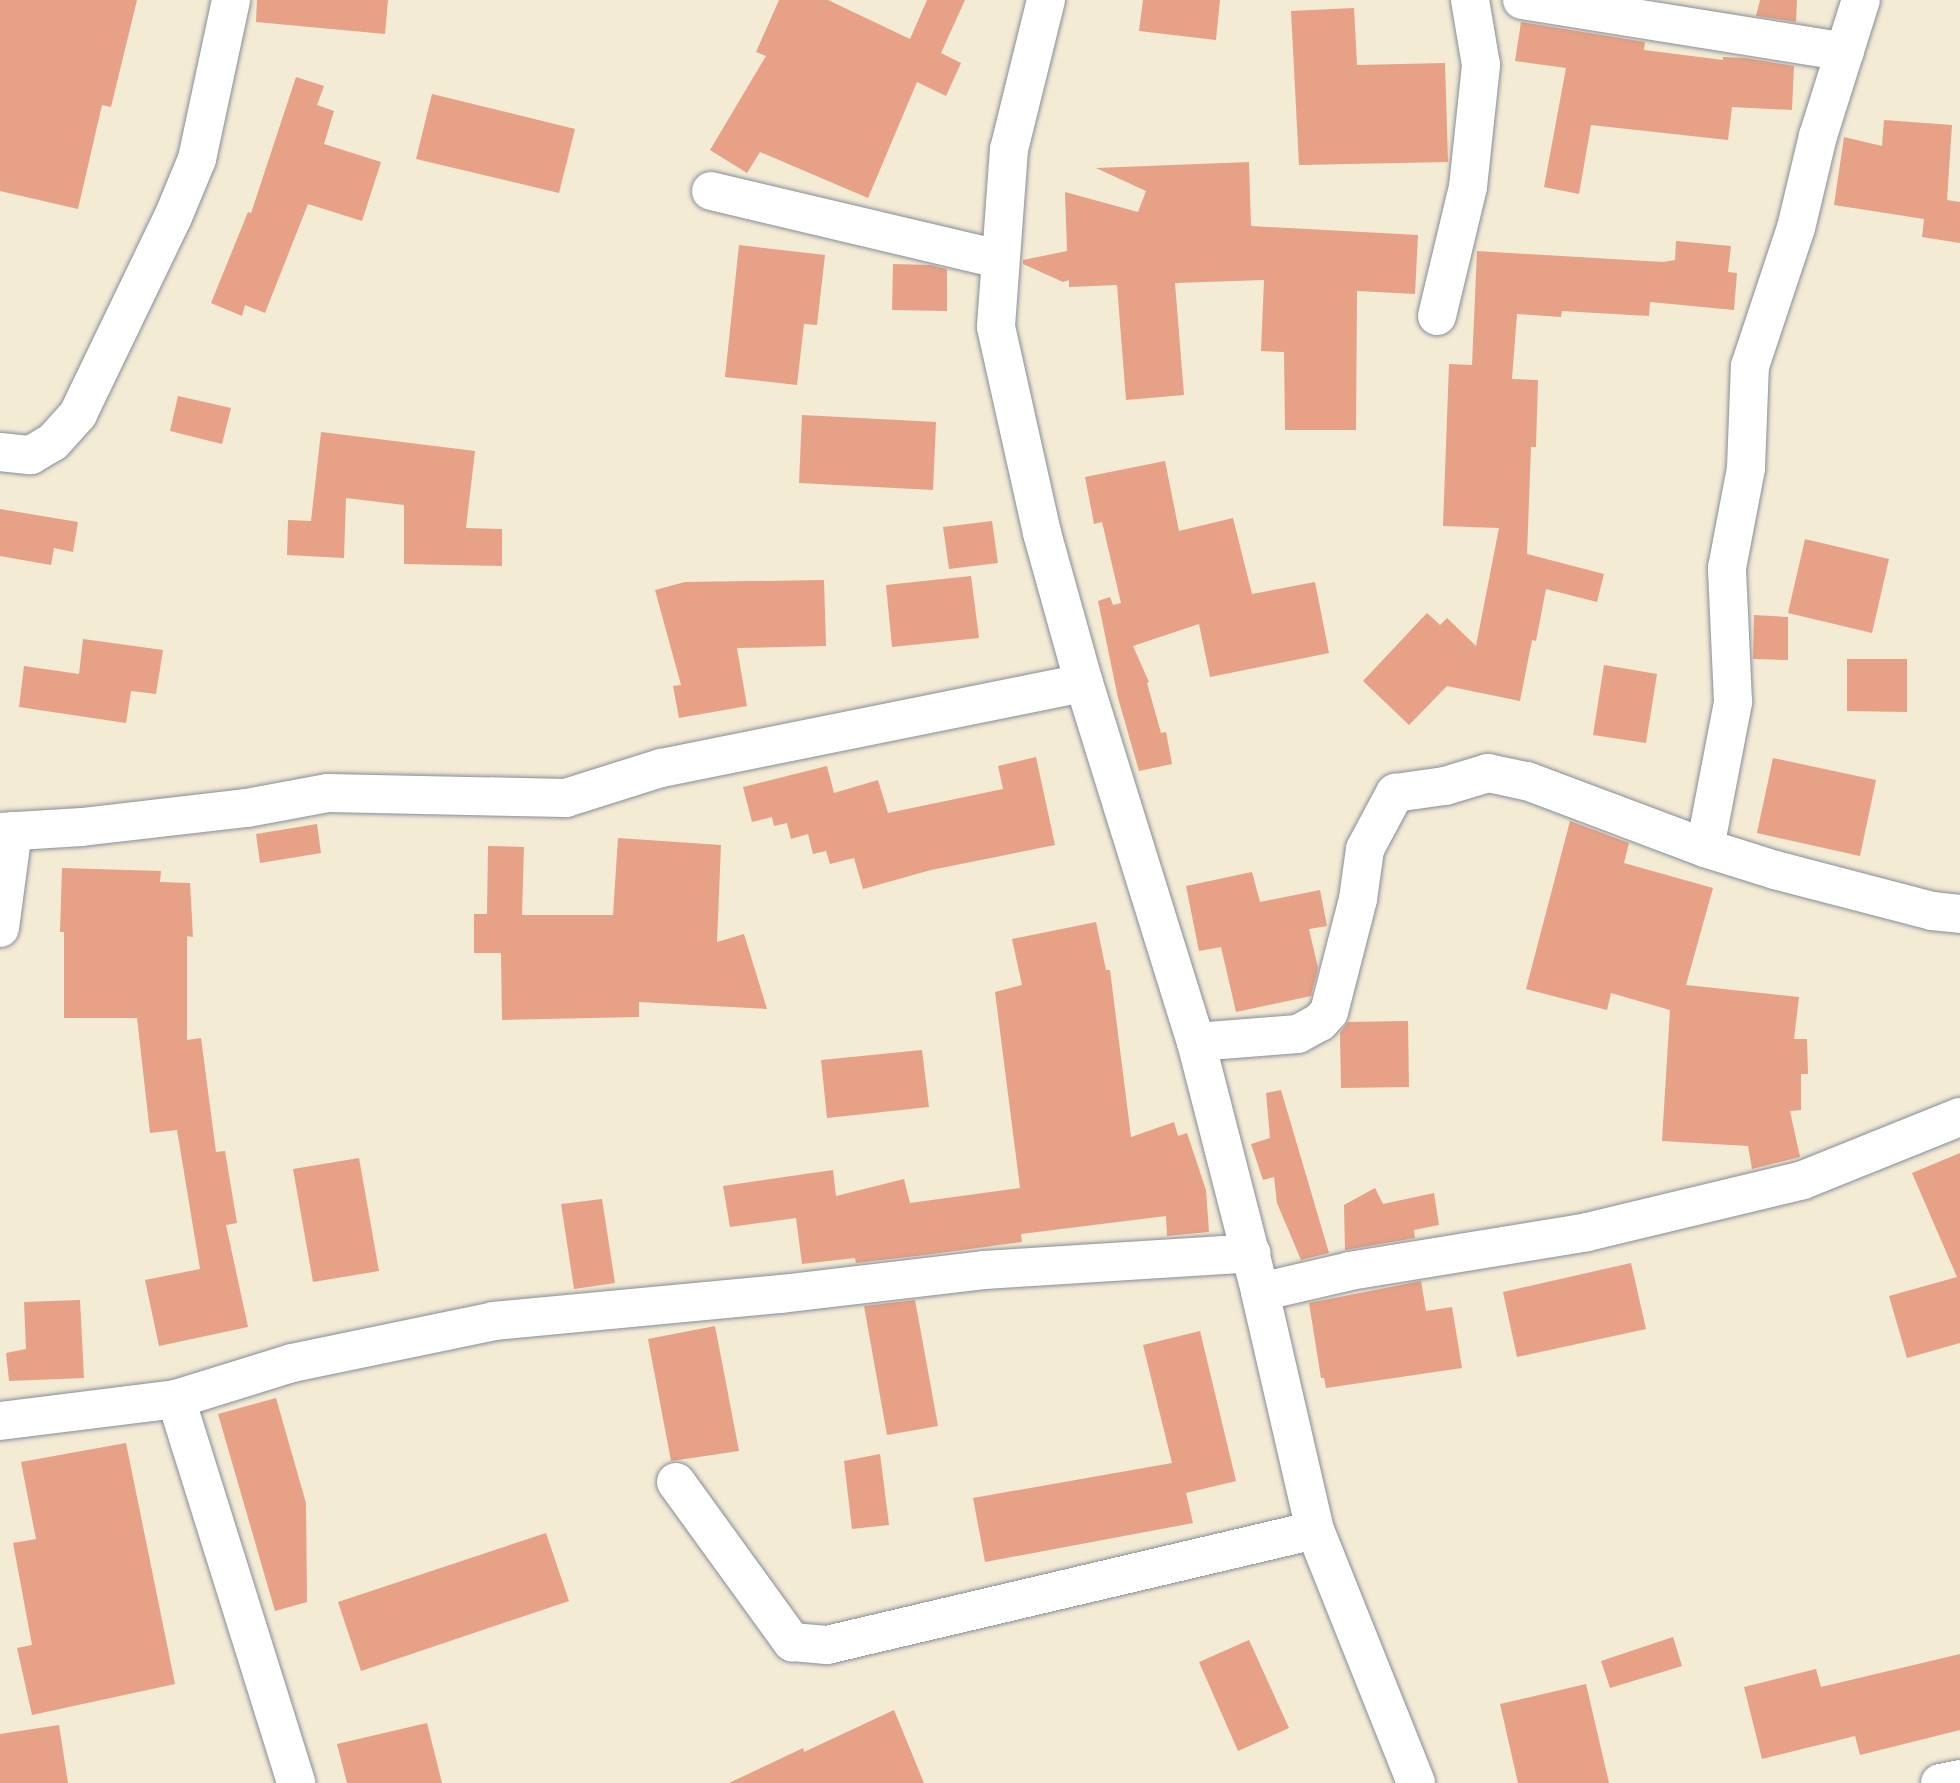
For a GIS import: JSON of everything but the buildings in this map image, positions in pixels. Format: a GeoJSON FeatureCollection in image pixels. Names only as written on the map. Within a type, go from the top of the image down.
{"type":"FeatureCollection","features":[{"type":"Feature","properties":{"kind":"street"},"geometry":{"type":"LineString","coordinates":[[0,452],[31,455],[53,442],[78,414],[167,230],[197,159],[231,0]]}},
{"type":"Feature","properties":{"kind":"street"},"geometry":{"type":"LineString","coordinates":[[1045,0],[1009,149],[996,327],[1042,533],[1084,683],[1196,1042],[1251,1253],[1315,1530],[1416,1783]]}},
{"type":"Feature","properties":{"kind":"street"},"geometry":{"type":"LineString","coordinates":[[1437,316],[1468,187],[1481,65],[1470,0]]}},
{"type":"Feature","properties":{"kind":"street"},"geometry":{"type":"LineString","coordinates":[[1522,0],[1844,52]]}},
{"type":"Feature","properties":{"kind":"street"},"geometry":{"type":"LineString","coordinates":[[1705,848],[1733,702],[1727,568],[1746,468],[1750,366],[1796,228],[1818,136],[1861,0]]}},
{"type":"Feature","properties":{"kind":"street"},"geometry":{"type":"LineString","coordinates":[[711,191],[999,259]]}},
{"type":"Feature","properties":{"kind":"street"},"geometry":{"type":"LineString","coordinates":[[0,928],[6,831],[82,827],[247,808],[328,793],[566,798],[662,768],[1084,683]]}},
{"type":"Feature","properties":{"kind":"street"},"geometry":{"type":"LineString","coordinates":[[1196,1042],[1298,1034],[1320,1022],[1329,1012],[1358,899],[1365,849],[1395,793],[1445,786],[1488,774],[1527,781],[1705,848],[1855,892],[1932,911],[1960,914]]}},
{"type":"Feature","properties":{"kind":"street"},"geometry":{"type":"LineString","coordinates":[[1260,1292],[1350,1271],[1587,1231],[1790,1184],[1960,1117]]}},
{"type":"Feature","properties":{"kind":"street"},"geometry":{"type":"LineString","coordinates":[[0,1421],[176,1399],[292,1363],[494,1321],[781,1294],[984,1270],[1251,1253]]}},
{"type":"Feature","properties":{"kind":"street"},"geometry":{"type":"LineString","coordinates":[[176,1399],[296,1783]]}},
{"type":"Feature","properties":{"kind":"street"},"geometry":{"type":"LineString","coordinates":[[676,1482],[792,1642],[827,1646],[1315,1530]]}},
{"type":"Feature","properties":{"kind":"street"},"geometry":{"type":"LineString","coordinates":[[1940,1783],[1960,1779]]}}]}
